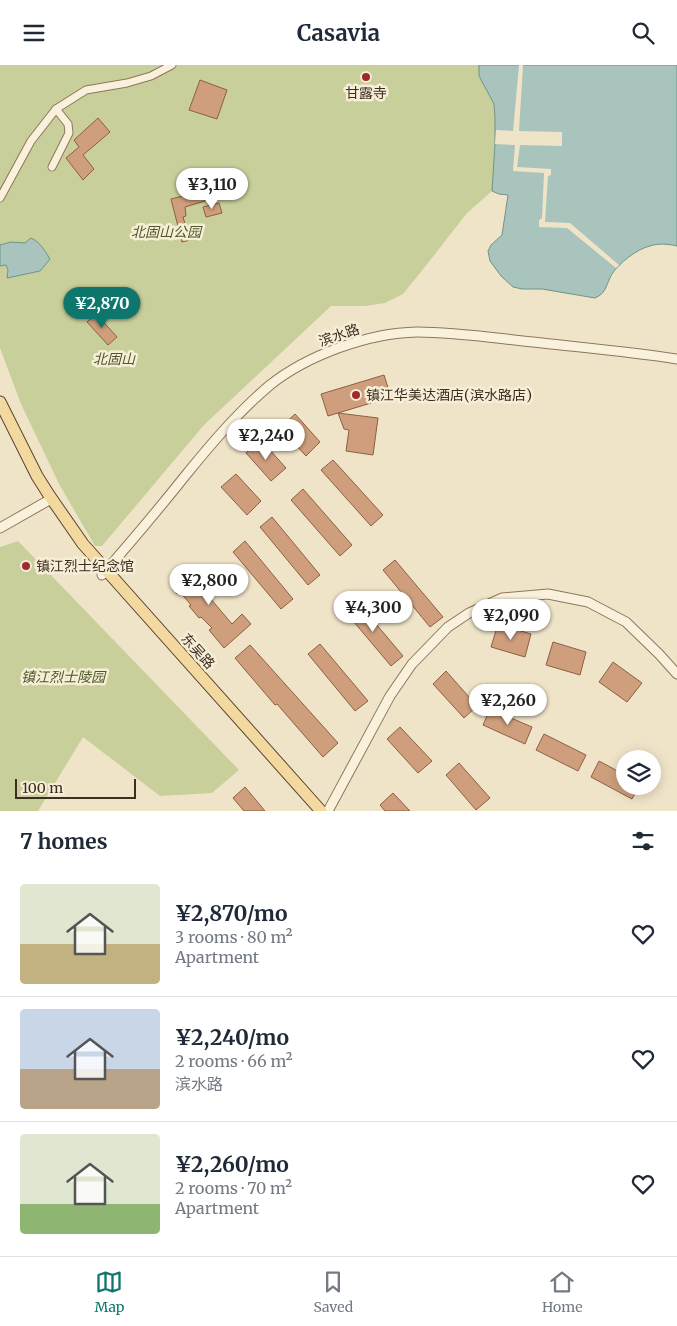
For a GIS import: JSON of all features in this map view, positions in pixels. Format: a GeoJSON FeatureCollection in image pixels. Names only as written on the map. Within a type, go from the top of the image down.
{"type":"FeatureCollection","features":[{"type":"Feature","properties":{"kind":"main road","name":"东吴路"},"geometry":{"type":"LineString","coordinates":[[0,402],[48,500]]}},
{"type":"Feature","properties":{"kind":"main road","name":"东吴路"},"geometry":{"type":"LineString","coordinates":[[0,417],[31,478],[48,500],[78,548],[104,573],[321,811]]}},
{"type":"Feature","properties":{"kind":"main road","name":"东吴路"},"geometry":{"type":"LineString","coordinates":[[104,573],[312,811]]}},
{"type":"Feature","properties":{"kind":"street"},"geometry":{"type":"LineString","coordinates":[[0,198],[31,141],[56,109],[86,90],[127,83],[151,76],[172,65]]}},
{"type":"Feature","properties":{"kind":"street"},"geometry":{"type":"LineString","coordinates":[[52,167],[69,133],[68,124],[56,109]]}},
{"type":"Feature","properties":{"kind":"street","name":"滨水路"},"geometry":{"type":"LineString","coordinates":[[104,573],[214,441],[246,406],[299,365],[335,349],[382,335],[416,332],[462,334],[677,359]]}},
{"type":"Feature","properties":{"kind":"street"},"geometry":{"type":"LineString","coordinates":[[0,528],[48,500]]}},
{"type":"Feature","properties":{"kind":"street"},"geometry":{"type":"LineString","coordinates":[[328,811],[390,696],[412,664],[448,627],[469,613],[502,598],[548,594],[588,602],[626,622],[677,674]]}},
{"type":"Feature","properties":{"kind":"green space","name":"北固山公园"},"geometry":{"type":"Polygon","coordinates":[[[0,65],[479,65],[479,76],[494,104],[495,144],[492,191],[467,213],[403,294],[385,303],[365,306],[331,306],[204,425],[102,546],[95,546],[59,484],[21,404],[0,348],[0,65]]]}},
{"type":"Feature","properties":{"kind":"green space","name":"镇江烈士陵园"},"geometry":{"type":"Polygon","coordinates":[[[18,541],[239,770],[212,793],[160,796],[83,737],[38,811],[0,811],[0,547],[18,541]]]}},
{"type":"Feature","properties":{"kind":"water"},"geometry":{"type":"Polygon","coordinates":[[[479,65],[677,65],[677,246],[657,244],[634,253],[615,270],[604,291],[595,298],[542,289],[513,287],[501,276],[490,261],[488,251],[491,245],[502,235],[508,195],[492,191],[495,144],[494,104],[479,76],[479,65]]]}},
{"type":"Feature","properties":{"kind":"water"},"geometry":{"type":"Polygon","coordinates":[[[31,238],[40,244],[50,259],[40,271],[7,278],[8,270],[6,265],[0,266],[0,245],[11,242],[25,243],[31,238]]]}},
{"type":"Feature","properties":{"kind":"pier"},"geometry":{"type":"Polygon","coordinates":[[[519,65],[523,65],[519,131],[562,132],[562,146],[520,145],[517,167],[551,169],[551,175],[548,176],[545,222],[570,223],[619,265],[616,268],[567,228],[539,227],[539,220],[542,218],[544,173],[513,171],[515,145],[495,144],[496,130],[513,131],[519,65]]]}},
{"type":"Feature","properties":{"kind":"building"},"geometry":{"type":"Polygon","coordinates":[[[200,80],[227,90],[217,119],[189,110],[200,80]]]}},
{"type":"Feature","properties":{"kind":"building"},"geometry":{"type":"Polygon","coordinates":[[[98,118],[110,132],[83,155],[94,169],[83,180],[66,158],[79,147],[74,140],[98,118]]]}},
{"type":"Feature","properties":{"kind":"building"},"geometry":{"type":"Polygon","coordinates":[[[203,191],[205,201],[185,207],[186,216],[183,217],[190,240],[182,242],[171,199],[203,191]]]}},
{"type":"Feature","properties":{"kind":"building"},"geometry":{"type":"Polygon","coordinates":[[[219,203],[222,213],[206,217],[203,207],[219,203]]]}},
{"type":"Feature","properties":{"kind":"building"},"geometry":{"type":"Polygon","coordinates":[[[96,314],[117,337],[108,345],[87,322],[96,314]]]}},
{"type":"Feature","properties":{"kind":"building","name":"镇江华美达酒店(滨水路店)"},"geometry":{"type":"Polygon","coordinates":[[[384,375],[391,397],[328,416],[321,394],[384,375]]]}},
{"type":"Feature","properties":{"kind":"building"},"geometry":{"type":"Polygon","coordinates":[[[338,413],[378,418],[373,455],[346,451],[349,430],[344,429],[338,413]]]}},
{"type":"Feature","properties":{"kind":"building"},"geometry":{"type":"Polygon","coordinates":[[[295,414],[320,442],[306,456],[280,428],[295,414]]]}},
{"type":"Feature","properties":{"kind":"building"},"geometry":{"type":"Polygon","coordinates":[[[261,440],[286,468],[271,481],[246,453],[261,440]]]}},
{"type":"Feature","properties":{"kind":"building"},"geometry":{"type":"Polygon","coordinates":[[[333,460],[383,515],[371,526],[321,470],[333,460]]]}},
{"type":"Feature","properties":{"kind":"building"},"geometry":{"type":"Polygon","coordinates":[[[236,474],[261,501],[247,515],[221,487],[236,474]]]}},
{"type":"Feature","properties":{"kind":"building"},"geometry":{"type":"Polygon","coordinates":[[[303,489],[352,545],[340,556],[291,500],[303,489]]]}},
{"type":"Feature","properties":{"kind":"building"},"geometry":{"type":"Polygon","coordinates":[[[272,517],[320,575],[308,585],[260,527],[272,517]]]}},
{"type":"Feature","properties":{"kind":"building"},"geometry":{"type":"Polygon","coordinates":[[[245,541],[293,599],[281,609],[233,552],[245,541]]]}},
{"type":"Feature","properties":{"kind":"building"},"geometry":{"type":"Polygon","coordinates":[[[395,560],[443,617],[430,627],[383,570],[395,560]]]}},
{"type":"Feature","properties":{"kind":"building"},"geometry":{"type":"Polygon","coordinates":[[[195,565],[199,571],[201,569],[219,590],[210,598],[232,624],[242,614],[251,624],[224,648],[209,630],[212,628],[201,617],[199,618],[180,592],[177,594],[172,589],[183,580],[183,575],[195,565]]]}},
{"type":"Feature","properties":{"kind":"building"},"geometry":{"type":"Polygon","coordinates":[[[355,599],[403,656],[391,666],[343,609],[355,599]]]}},
{"type":"Feature","properties":{"kind":"building"},"geometry":{"type":"Polygon","coordinates":[[[498,624],[531,634],[525,657],[491,647],[498,624]]]}},
{"type":"Feature","properties":{"kind":"building"},"geometry":{"type":"Polygon","coordinates":[[[553,642],[586,652],[580,675],[546,665],[553,642]]]}},
{"type":"Feature","properties":{"kind":"building"},"geometry":{"type":"Polygon","coordinates":[[[320,644],[368,701],[355,711],[308,654],[320,644]]]}},
{"type":"Feature","properties":{"kind":"building"},"geometry":{"type":"Polygon","coordinates":[[[250,645],[338,743],[323,757],[235,658],[250,645]]]}},
{"type":"Feature","properties":{"kind":"building"},"geometry":{"type":"Polygon","coordinates":[[[613,662],[642,683],[627,702],[599,682],[613,662]]]}},
{"type":"Feature","properties":{"kind":"building"},"geometry":{"type":"Polygon","coordinates":[[[446,671],[477,706],[464,718],[433,684],[446,671]]]}},
{"type":"Feature","properties":{"kind":"building"},"geometry":{"type":"Polygon","coordinates":[[[490,709],[532,727],[525,744],[483,725],[490,709]]]}},
{"type":"Feature","properties":{"kind":"building"},"geometry":{"type":"Polygon","coordinates":[[[400,727],[432,761],[418,773],[387,739],[400,727]]]}},
{"type":"Feature","properties":{"kind":"building"},"geometry":{"type":"Polygon","coordinates":[[[544,734],[586,755],[578,771],[536,750],[544,734]]]}},
{"type":"Feature","properties":{"kind":"building"},"geometry":{"type":"Polygon","coordinates":[[[599,761],[616,770],[616,790],[591,777],[599,761]]]}},
{"type":"Feature","properties":{"kind":"building"},"geometry":{"type":"Polygon","coordinates":[[[459,763],[490,798],[476,810],[446,775],[459,763]]]}},
{"type":"Feature","properties":{"kind":"building"},"geometry":{"type":"Polygon","coordinates":[[[245,787],[265,811],[244,811],[233,798],[245,787]]]}},
{"type":"Feature","properties":{"kind":"building"},"geometry":{"type":"Polygon","coordinates":[[[393,793],[410,811],[385,811],[380,805],[393,793]]]}},
{"type":"Feature","properties":{"kind":"building"},"geometry":{"type":"Polygon","coordinates":[[[625,795],[634,795],[632,799],[625,795]]]}},
{"type":"Feature","properties":{"kind":"place","name":"甘露寺"},"geometry":{"type":"Point","coordinates":[366,77]}},
{"type":"Feature","properties":{"kind":"place","name":"镇江华美达酒店(滨水路店)"},"geometry":{"type":"Point","coordinates":[356,395]}},
{"type":"Feature","properties":{"kind":"place","name":"镇江烈士纪念馆"},"geometry":{"type":"Point","coordinates":[26,566]}},
{"type":"Feature","properties":{"kind":"park label","name":"北固山"},"geometry":{"type":"Point","coordinates":[114,359]}}]}
